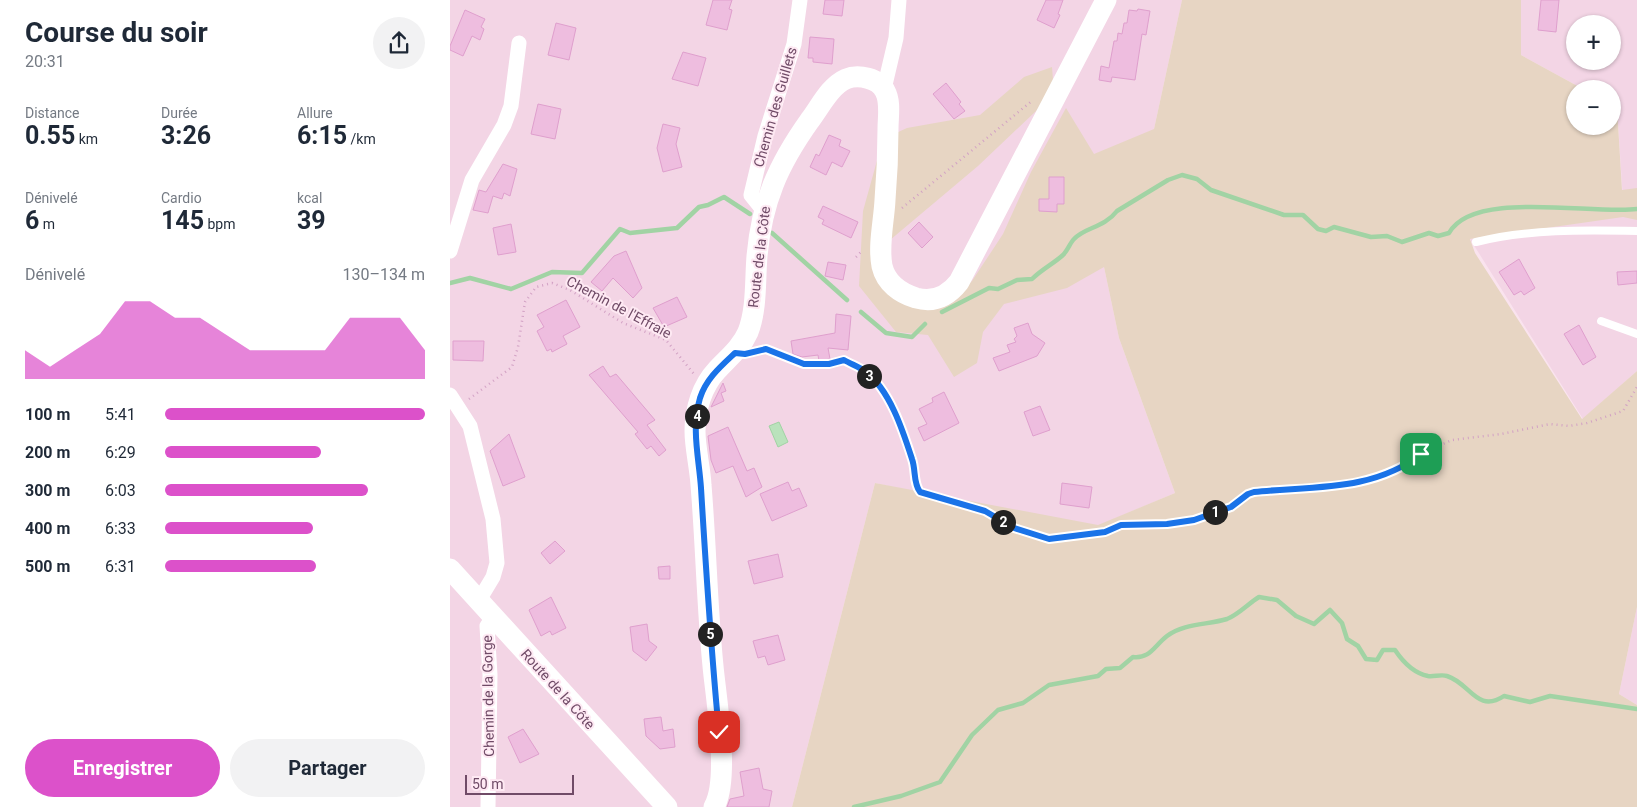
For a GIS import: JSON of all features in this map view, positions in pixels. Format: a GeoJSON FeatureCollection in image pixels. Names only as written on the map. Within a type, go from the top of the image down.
{"type":"FeatureCollection","features":[{"type":"Feature","properties":{"kind":"street","name":"Chemin des Guillets"},"geometry":{"type":"LineString","coordinates":[[763,210],[751,195],[765,136],[794,44],[800,0]]}},
{"type":"Feature","properties":{"kind":"street"},"geometry":{"type":"LineString","coordinates":[[900,0],[896,38],[888,80],[884,89],[889,104],[887,177],[881,244],[882,266],[895,287],[913,297],[926,301],[941,297],[951,291],[959,282],[1106,0]]}},
{"type":"Feature","properties":{"kind":"street"},"geometry":{"type":"LineString","coordinates":[[450,251],[472,180],[504,125],[512,106],[518,43]]}},
{"type":"Feature","properties":{"kind":"street","name":"Route de la Côte"},"geometry":{"type":"LineString","coordinates":[[714,807],[721,786],[719,732],[710,634],[701,486],[695,431],[698,408],[705,386],[717,369],[735,353],[748,332],[754,305],[763,210],[772,183],[784,160],[803,130],[836,87],[846,79],[872,80],[884,89]]}},
{"type":"Feature","properties":{"kind":"street"},"geometry":{"type":"LineString","coordinates":[[454,401],[470,426],[493,519],[497,563],[493,577],[478,602]]}},
{"type":"Feature","properties":{"kind":"street","name":"Route de la Côte"},"geometry":{"type":"LineString","coordinates":[[450,569],[478,602],[667,807]]}},
{"type":"Feature","properties":{"kind":"street","name":"Chemin de la Gorge"},"geometry":{"type":"LineString","coordinates":[[488,807],[490,675],[487,626],[493,618]]}},
{"type":"Feature","properties":{"kind":"lane"},"geometry":{"type":"LineString","coordinates":[[1476,242],[1492,238],[1549,231],[1637,230]]}},
{"type":"Feature","properties":{"kind":"lane"},"geometry":{"type":"LineString","coordinates":[[1601,321],[1637,334]]}},
{"type":"Feature","properties":{"kind":"path"},"geometry":{"type":"LineString","coordinates":[[883,222],[948,172],[1034,99]]}},
{"type":"Feature","properties":{"kind":"path","name":"Chemin de l'Effraie"},"geometry":{"type":"LineString","coordinates":[[454,401],[512,367],[518,347],[525,302],[536,287],[552,283],[570,290],[623,322],[666,340],[705,386]]}},
{"type":"Feature","properties":{"kind":"path"},"geometry":{"type":"LineString","coordinates":[[735,353],[745,354],[766,349],[804,364],[829,364],[844,360],[865,372],[885,395],[900,426],[915,469],[917,488],[920,492],[985,511],[1014,528],[1049,539],[1105,532],[1121,525],[1167,524],[1194,520],[1231,507],[1248,494],[1254,492],[1344,486],[1368,481],[1407,465],[1421,454],[1452,440],[1502,434],[1550,424],[1569,426],[1587,423],[1624,411],[1637,387]]}},
{"type":"Feature","properties":{"kind":"shaded area"},"geometry":{"type":"Polygon","coordinates":[[[450,0],[1182,0],[1154,129],[1104,267],[1119,338],[1175,493],[1088,530],[875,483],[792,807],[450,807],[450,0]]]}},
{"type":"Feature","properties":{"kind":"shaded area"},"geometry":{"type":"Polygon","coordinates":[[[1182,0],[1521,0],[1521,55],[1567,80],[1566,135],[1619,135],[1622,190],[1637,188],[1637,220],[1623,217],[1470,239],[1475,253],[1582,419],[1637,371],[1637,607],[1619,694],[1637,705],[1637,807],[792,807],[875,483],[1098,525],[1175,493],[1119,338],[1104,267],[1067,288],[1004,304],[983,332],[977,363],[954,377],[928,335],[896,332],[859,286],[863,211],[883,139],[907,128],[980,115],[1024,77],[1052,67],[1054,94],[978,166],[877,251],[883,287],[948,301],[972,281],[1003,234],[1031,172],[1066,108],[1094,154],[1154,129],[1182,0]]]}},
{"type":"Feature","properties":{"kind":"shaded area"},"geometry":{"type":"Polygon","coordinates":[[[1521,0],[1637,0],[1637,371],[1583,419],[1470,239],[1624,216],[1619,135],[1621,135],[1621,80],[1567,80],[1521,55],[1521,0]]]}},
{"type":"Feature","properties":{"kind":"shaded area"},"geometry":{"type":"Polygon","coordinates":[[[779,422],[788,442],[778,447],[769,426],[779,422]]]}},
{"type":"Feature","properties":{"kind":"shaded area"},"geometry":{"type":"Polygon","coordinates":[[[1637,607],[1637,705],[1619,694],[1637,607]]]}},
{"type":"Feature","properties":{"kind":"building"},"geometry":{"type":"Polygon","coordinates":[[[713,0],[732,0],[729,9],[732,10],[727,30],[706,25],[713,0]]]}},
{"type":"Feature","properties":{"kind":"building"},"geometry":{"type":"Polygon","coordinates":[[[825,0],[844,0],[842,16],[823,14],[825,0]]]}},
{"type":"Feature","properties":{"kind":"building"},"geometry":{"type":"Polygon","coordinates":[[[1046,0],[1063,0],[1058,14],[1060,15],[1054,28],[1037,20],[1046,0]]]}},
{"type":"Feature","properties":{"kind":"building"},"geometry":{"type":"Polygon","coordinates":[[[1541,0],[1559,0],[1556,32],[1538,30],[1541,0]]]}},
{"type":"Feature","properties":{"kind":"building"},"geometry":{"type":"Polygon","coordinates":[[[1138,9],[1150,11],[1146,35],[1142,34],[1135,80],[1112,77],[1111,82],[1099,80],[1101,66],[1109,68],[1114,41],[1117,41],[1118,33],[1122,34],[1124,23],[1127,23],[1129,10],[1137,11],[1138,9]]]}},
{"type":"Feature","properties":{"kind":"building"},"geometry":{"type":"Polygon","coordinates":[[[465,10],[485,19],[481,27],[484,29],[480,40],[472,36],[463,56],[450,50],[450,46],[465,10]]]}},
{"type":"Feature","properties":{"kind":"building"},"geometry":{"type":"Polygon","coordinates":[[[556,23],[576,28],[569,60],[548,55],[556,23]]]}},
{"type":"Feature","properties":{"kind":"building"},"geometry":{"type":"Polygon","coordinates":[[[810,37],[834,39],[832,64],[813,62],[813,58],[808,58],[810,37]]]}},
{"type":"Feature","properties":{"kind":"building"},"geometry":{"type":"Polygon","coordinates":[[[683,52],[706,58],[698,86],[672,79],[683,52]]]}},
{"type":"Feature","properties":{"kind":"building"},"geometry":{"type":"Polygon","coordinates":[[[946,83],[961,102],[959,104],[965,111],[954,119],[933,94],[946,83]]]}},
{"type":"Feature","properties":{"kind":"building"},"geometry":{"type":"Polygon","coordinates":[[[538,104],[561,109],[555,139],[531,134],[538,104]]]}},
{"type":"Feature","properties":{"kind":"building"},"geometry":{"type":"Polygon","coordinates":[[[663,124],[680,128],[676,144],[682,167],[663,172],[657,148],[663,124]]]}},
{"type":"Feature","properties":{"kind":"building"},"geometry":{"type":"Polygon","coordinates":[[[829,135],[841,140],[839,146],[850,151],[842,167],[832,162],[826,175],[810,167],[816,154],[819,156],[829,135]]]}},
{"type":"Feature","properties":{"kind":"building"},"geometry":{"type":"Polygon","coordinates":[[[503,164],[517,169],[510,196],[504,193],[502,199],[493,196],[488,213],[473,210],[479,190],[486,192],[503,164]]]}},
{"type":"Feature","properties":{"kind":"building"},"geometry":{"type":"Polygon","coordinates":[[[1049,177],[1064,177],[1064,204],[1057,204],[1057,212],[1039,211],[1039,199],[1049,199],[1049,177]]]}},
{"type":"Feature","properties":{"kind":"building"},"geometry":{"type":"Polygon","coordinates":[[[823,206],[858,222],[851,238],[822,224],[824,220],[818,217],[823,206]]]}},
{"type":"Feature","properties":{"kind":"building"},"geometry":{"type":"Polygon","coordinates":[[[919,222],[933,237],[922,248],[908,233],[919,222]]]}},
{"type":"Feature","properties":{"kind":"building"},"geometry":{"type":"Polygon","coordinates":[[[511,224],[516,252],[498,255],[493,228],[511,224]]]}},
{"type":"Feature","properties":{"kind":"building"},"geometry":{"type":"Polygon","coordinates":[[[626,251],[642,288],[633,298],[613,278],[602,291],[591,282],[614,256],[626,251]]]}},
{"type":"Feature","properties":{"kind":"building"},"geometry":{"type":"Polygon","coordinates":[[[1519,259],[1535,288],[1524,295],[1521,291],[1514,295],[1499,272],[1519,259]]]}},
{"type":"Feature","properties":{"kind":"building"},"geometry":{"type":"Polygon","coordinates":[[[828,262],[846,265],[843,280],[825,276],[828,262]]]}},
{"type":"Feature","properties":{"kind":"building"},"geometry":{"type":"Polygon","coordinates":[[[1637,271],[1637,283],[1618,285],[1617,272],[1637,271]]]}},
{"type":"Feature","properties":{"kind":"building"},"geometry":{"type":"Polygon","coordinates":[[[677,297],[687,317],[664,327],[653,308],[677,297]]]}},
{"type":"Feature","properties":{"kind":"building"},"geometry":{"type":"Polygon","coordinates":[[[566,300],[580,327],[563,336],[567,344],[552,352],[551,349],[547,351],[537,331],[544,327],[537,315],[566,300]]]}},
{"type":"Feature","properties":{"kind":"building"},"geometry":{"type":"Polygon","coordinates":[[[836,314],[851,316],[848,350],[828,348],[830,359],[819,361],[818,355],[802,357],[793,354],[791,341],[835,333],[836,314]]]}},
{"type":"Feature","properties":{"kind":"building"},"geometry":{"type":"Polygon","coordinates":[[[1028,323],[1032,334],[1045,343],[1037,356],[999,371],[993,358],[1010,352],[1007,345],[1016,342],[1014,339],[1017,336],[1014,328],[1028,323]]]}},
{"type":"Feature","properties":{"kind":"building"},"geometry":{"type":"Polygon","coordinates":[[[1579,325],[1596,357],[1583,365],[1564,334],[1579,325]]]}},
{"type":"Feature","properties":{"kind":"building"},"geometry":{"type":"Polygon","coordinates":[[[453,341],[484,341],[483,361],[453,360],[453,341]]]}},
{"type":"Feature","properties":{"kind":"building"},"geometry":{"type":"Polygon","coordinates":[[[603,366],[610,377],[616,374],[655,420],[647,425],[666,450],[659,456],[651,446],[647,449],[635,434],[638,432],[589,375],[603,366]]]}},
{"type":"Feature","properties":{"kind":"building"},"geometry":{"type":"Polygon","coordinates":[[[723,383],[726,391],[721,393],[724,401],[711,407],[723,383]]]}},
{"type":"Feature","properties":{"kind":"building"},"geometry":{"type":"Polygon","coordinates":[[[944,392],[959,423],[924,441],[918,428],[927,424],[919,409],[933,402],[932,398],[944,392]]]}},
{"type":"Feature","properties":{"kind":"building"},"geometry":{"type":"Polygon","coordinates":[[[1040,406],[1050,430],[1033,436],[1024,412],[1040,406]]]}},
{"type":"Feature","properties":{"kind":"building"},"geometry":{"type":"Polygon","coordinates":[[[728,427],[747,471],[754,468],[762,487],[746,497],[733,466],[716,473],[711,460],[708,436],[728,427]]]}},
{"type":"Feature","properties":{"kind":"building"},"geometry":{"type":"Polygon","coordinates":[[[509,434],[525,477],[503,486],[490,451],[509,434]]]}},
{"type":"Feature","properties":{"kind":"building"},"geometry":{"type":"Polygon","coordinates":[[[788,482],[792,491],[799,488],[807,506],[772,521],[760,494],[788,482]]]}},
{"type":"Feature","properties":{"kind":"building"},"geometry":{"type":"Polygon","coordinates":[[[1062,483],[1092,487],[1089,508],[1060,504],[1062,483]]]}},
{"type":"Feature","properties":{"kind":"building"},"geometry":{"type":"Polygon","coordinates":[[[555,541],[565,551],[550,564],[541,553],[555,541]]]}},
{"type":"Feature","properties":{"kind":"building"},"geometry":{"type":"Polygon","coordinates":[[[778,554],[783,577],[754,584],[748,561],[778,554]]]}},
{"type":"Feature","properties":{"kind":"building"},"geometry":{"type":"Polygon","coordinates":[[[670,566],[670,579],[659,579],[658,567],[670,566]]]}},
{"type":"Feature","properties":{"kind":"building"},"geometry":{"type":"Polygon","coordinates":[[[551,597],[566,628],[552,635],[550,631],[541,636],[529,610],[551,597]]]}},
{"type":"Feature","properties":{"kind":"building"},"geometry":{"type":"Polygon","coordinates":[[[647,624],[649,641],[657,647],[646,661],[633,651],[630,627],[647,624]]]}},
{"type":"Feature","properties":{"kind":"building"},"geometry":{"type":"Polygon","coordinates":[[[778,635],[785,660],[768,665],[765,656],[758,658],[753,641],[778,635]]]}},
{"type":"Feature","properties":{"kind":"building"},"geometry":{"type":"Polygon","coordinates":[[[661,717],[663,731],[673,729],[675,747],[660,749],[646,736],[644,719],[661,717]]]}},
{"type":"Feature","properties":{"kind":"building"},"geometry":{"type":"Polygon","coordinates":[[[523,729],[539,754],[520,763],[508,737],[523,729]]]}},
{"type":"Feature","properties":{"kind":"building"},"geometry":{"type":"Polygon","coordinates":[[[759,768],[763,789],[772,791],[769,807],[727,807],[730,799],[744,796],[740,772],[759,768]]]}},
{"type":"Feature","properties":{"kind":"waterway"},"geometry":{"type":"LineString","coordinates":[[942,312],[989,288],[998,289],[1017,280],[1032,279],[1063,255],[1078,235],[1106,221],[1117,211],[1168,180],[1182,175],[1197,179],[1211,190],[1284,215],[1303,215],[1318,229],[1326,231],[1334,227],[1371,237],[1387,236],[1402,242],[1429,233],[1438,236],[1449,233],[1462,220],[1482,212],[1507,208],[1637,209]]}},
{"type":"Feature","properties":{"kind":"waterway"},"geometry":{"type":"LineString","coordinates":[[450,283],[470,278],[511,289],[552,272],[582,273],[620,229],[630,233],[677,228],[699,207],[724,197],[750,214]]}},
{"type":"Feature","properties":{"kind":"waterway"},"geometry":{"type":"LineString","coordinates":[[772,233],[847,300]]}},
{"type":"Feature","properties":{"kind":"waterway"},"geometry":{"type":"LineString","coordinates":[[861,312],[886,333],[912,337],[925,324]]}},
{"type":"Feature","properties":{"kind":"waterway"},"geometry":{"type":"LineString","coordinates":[[854,807],[901,796],[940,782],[972,735],[998,710],[1023,703],[1049,685],[1098,676],[1106,669],[1120,668],[1133,657],[1148,654],[1174,632],[1188,626],[1227,619],[1259,597],[1277,600],[1296,616],[1314,624],[1330,610],[1342,623],[1347,639],[1358,646],[1366,659],[1377,660],[1383,650],[1395,650],[1413,670],[1428,676],[1447,676],[1480,699],[1495,701],[1504,696],[1530,702],[1550,696],[1637,709]]}},
{"type":"Feature","properties":{"kind":"route"},"geometry":{"type":"LineString","coordinates":[[719,732],[710,634],[701,486],[695,431],[700,398],[705,386],[717,369],[735,353],[745,354],[766,349],[776,351],[804,364],[829,364],[844,360],[865,372],[885,395],[900,426],[912,459],[915,469],[915,481],[920,492],[985,511],[1014,528],[1049,539],[1105,532],[1121,525],[1138,523],[1167,524],[1194,520],[1231,507],[1248,494],[1254,492],[1291,488],[1344,486],[1368,481],[1407,465],[1421,454]]}}]}
